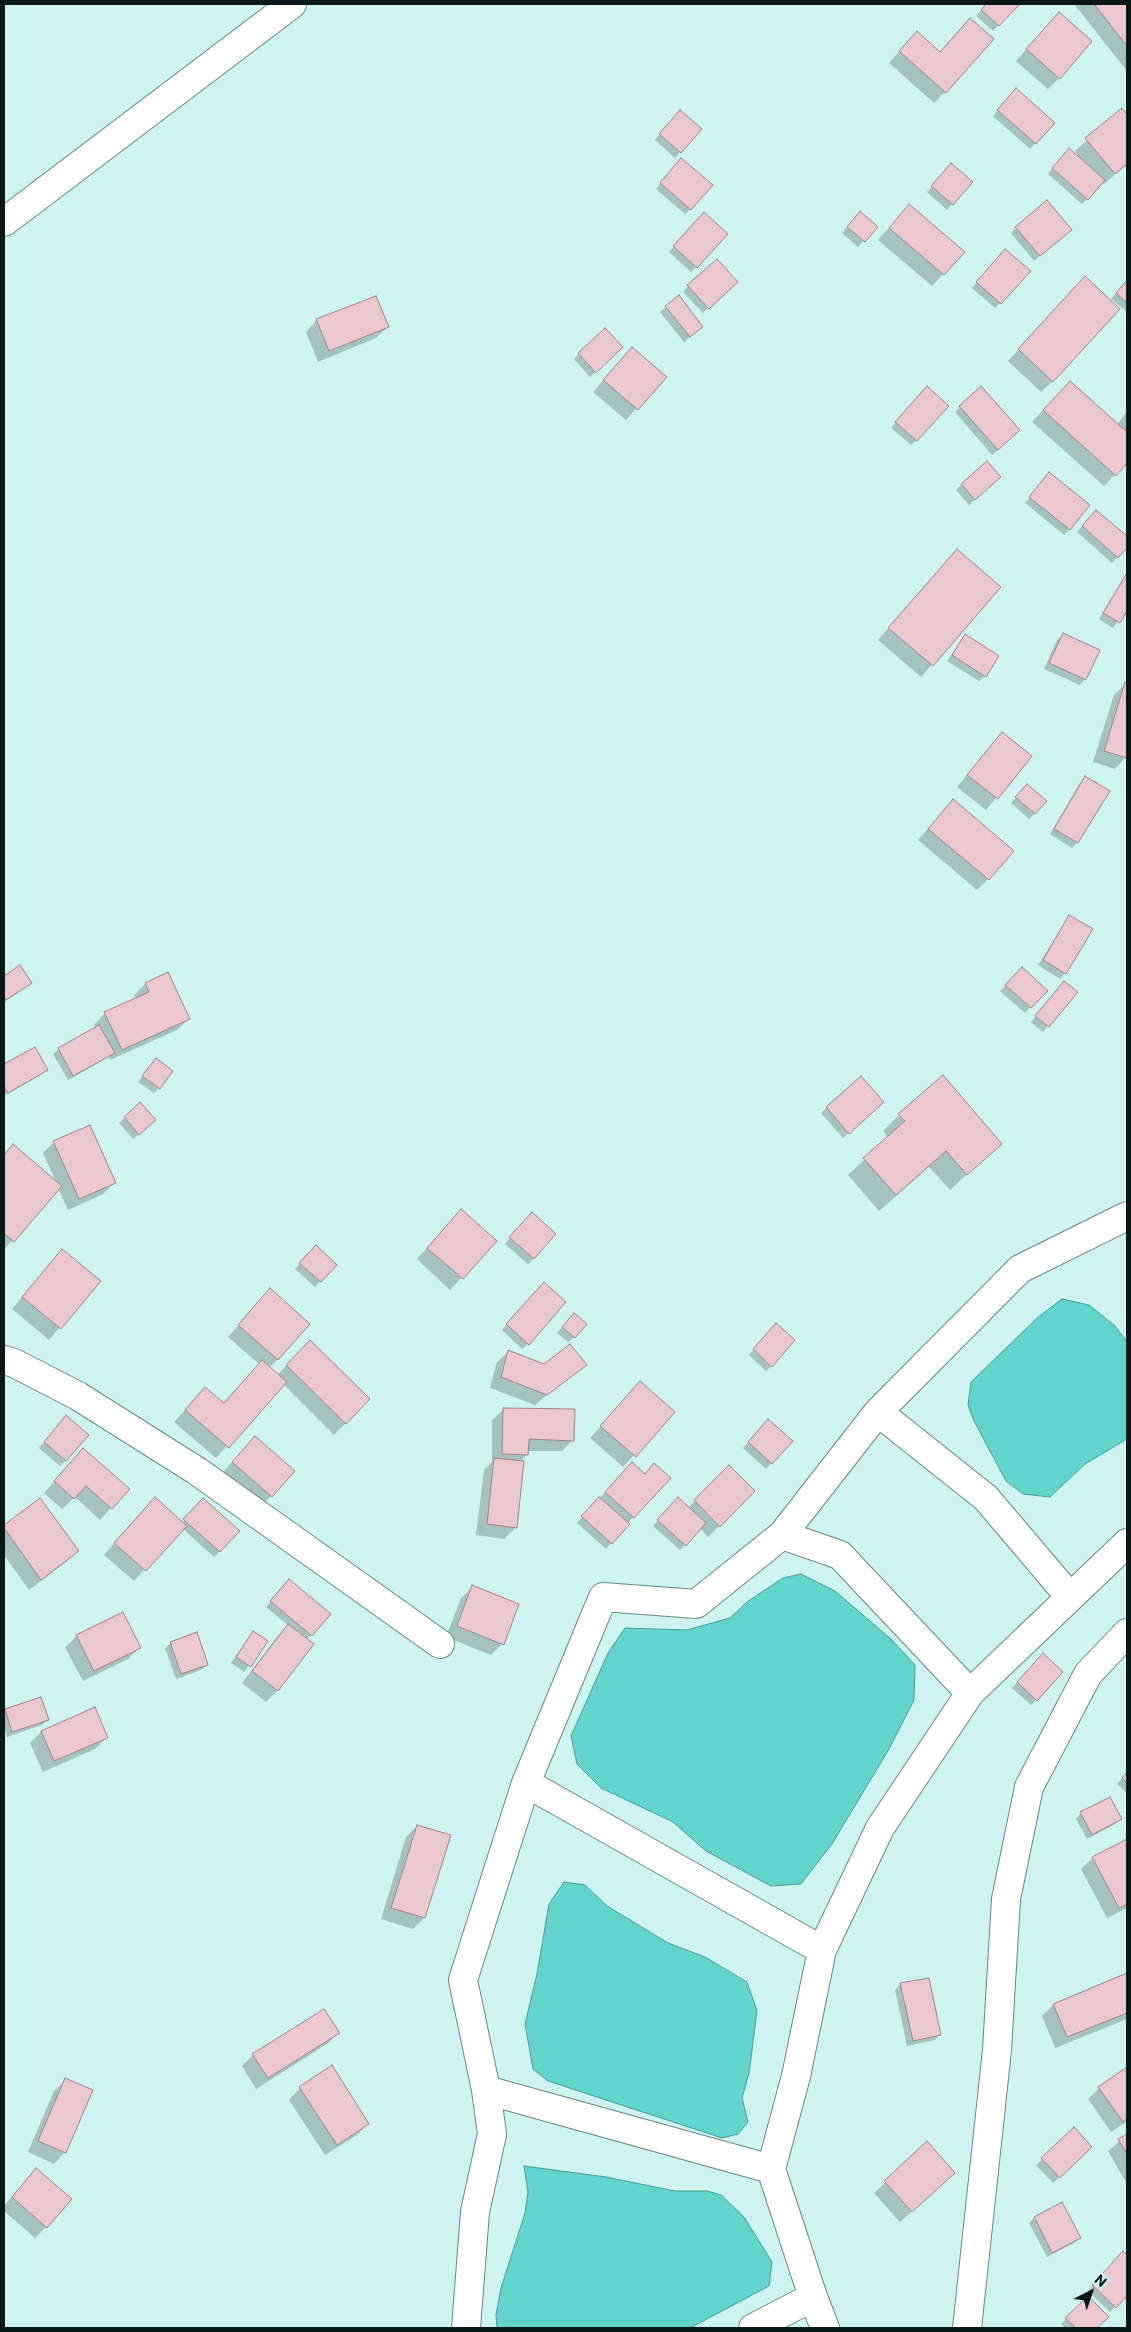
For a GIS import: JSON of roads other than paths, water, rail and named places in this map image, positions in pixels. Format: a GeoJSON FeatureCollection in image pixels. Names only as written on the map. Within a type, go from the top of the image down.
{"type":"FeatureCollection","features":[{"type":"Feature","properties":{"kind":"street"},"geometry":{"type":"LineString","coordinates":[[4,222],[292,4]]}},
{"type":"Feature","properties":{"kind":"street"},"geometry":{"type":"LineString","coordinates":[[466,2328],[475,2212],[492,2134],[486,2090],[463,1980],[526,1784],[603,1597],[696,1604],[782,1535],[878,1412],[1020,1269],[1127,1216]]}},
{"type":"Feature","properties":{"kind":"street"},"geometry":{"type":"LineString","coordinates":[[4,1360],[14,1363],[78,1396],[189,1466],[440,1644]]}},
{"type":"Feature","properties":{"kind":"street"},"geometry":{"type":"LineString","coordinates":[[878,1412],[986,1498],[1070,1597]]}},
{"type":"Feature","properties":{"kind":"street"},"geometry":{"type":"LineString","coordinates":[[782,1535],[840,1555],[970,1693]]}},
{"type":"Feature","properties":{"kind":"street"},"geometry":{"type":"LineString","coordinates":[[825,2328],[771,2169],[796,2076],[822,1950],[880,1828],[970,1693],[1127,1543]]}},
{"type":"Feature","properties":{"kind":"street"},"geometry":{"type":"LineString","coordinates":[[967,2328],[997,2050],[1006,1899],[1029,1787],[1088,1674],[1127,1633]]}},
{"type":"Feature","properties":{"kind":"street"},"geometry":{"type":"LineString","coordinates":[[526,1784],[822,1950]]}},
{"type":"Feature","properties":{"kind":"street"},"geometry":{"type":"LineString","coordinates":[[486,2090],[771,2169]]}},
{"type":"Feature","properties":{"kind":"street"},"geometry":{"type":"LineString","coordinates":[[753,2328],[813,2297]]}},
{"type":"Feature","properties":{"kind":"water"},"geometry":{"type":"Polygon","coordinates":[[[1062,1299],[1089,1305],[1115,1326],[1127,1342],[1127,1439],[1085,1464],[1050,1497],[1023,1494],[1006,1481],[974,1421],[968,1405],[971,1382],[1037,1318],[1062,1299]]]}},
{"type":"Feature","properties":{"kind":"water"},"geometry":{"type":"Polygon","coordinates":[[[801,1574],[835,1591],[891,1639],[915,1665],[914,1700],[889,1749],[832,1844],[801,1884],[771,1886],[706,1851],[673,1822],[601,1788],[577,1764],[571,1736],[608,1653],[625,1628],[687,1630],[730,1618],[747,1602],[783,1578],[801,1574]]]}},
{"type":"Feature","properties":{"kind":"water"},"geometry":{"type":"Polygon","coordinates":[[[564,1882],[585,1885],[607,1906],[668,1943],[705,1957],[747,1982],[757,2011],[749,2073],[742,2098],[748,2122],[738,2134],[722,2138],[548,2081],[533,2069],[525,2024],[537,1974],[549,1904],[564,1882]]]}},
{"type":"Feature","properties":{"kind":"water"},"geometry":{"type":"Polygon","coordinates":[[[524,2166],[606,2177],[675,2191],[707,2191],[721,2195],[744,2217],[772,2262],[769,2286],[690,2328],[497,2328],[496,2315],[501,2288],[525,2213],[528,2192],[524,2166]]]}}]}
